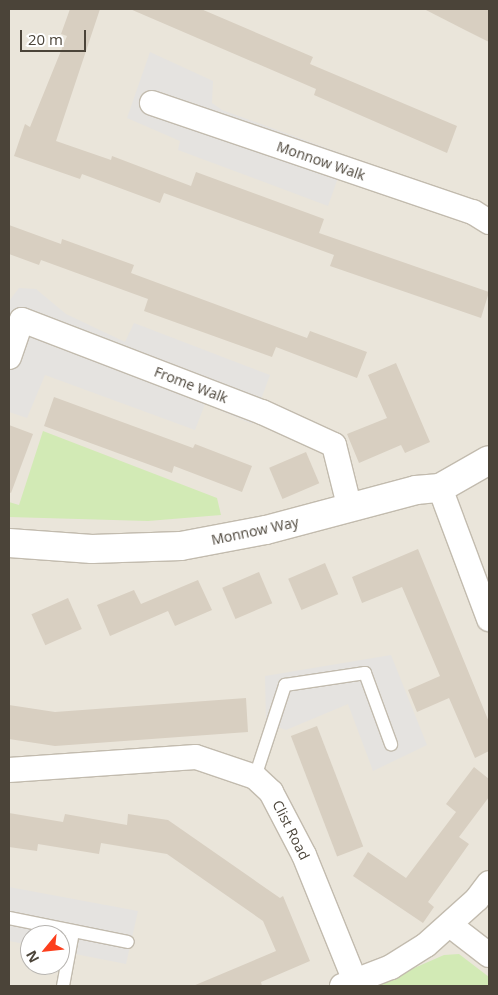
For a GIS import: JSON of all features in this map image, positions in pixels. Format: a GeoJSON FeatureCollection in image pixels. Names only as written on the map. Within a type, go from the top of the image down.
{"type":"FeatureCollection","features":[{"type":"Feature","properties":{"kind":"street","name":"Monnow Walk"},"geometry":{"type":"LineString","coordinates":[[152,103],[473,212],[489,222]]}},
{"type":"Feature","properties":{"kind":"street","name":"Frome Walk"},"geometry":{"type":"LineString","coordinates":[[9,357],[22,320],[262,412],[334,445],[350,509]]}},
{"type":"Feature","properties":{"kind":"street","name":"Monnow Way"},"geometry":{"type":"LineString","coordinates":[[9,543],[92,548],[181,546],[266,530],[416,490],[440,488],[489,460]]}},
{"type":"Feature","properties":{"kind":"street"},"geometry":{"type":"LineString","coordinates":[[440,488],[489,619]]}},
{"type":"Feature","properties":{"kind":"street","name":"Clist Road"},"geometry":{"type":"LineString","coordinates":[[9,770],[196,758],[255,778],[271,792],[304,855],[349,984]]}},
{"type":"Feature","properties":{"kind":"street"},"geometry":{"type":"LineString","coordinates":[[349,984],[391,967],[450,925],[489,883]]}},
{"type":"Feature","properties":{"kind":"street"},"geometry":{"type":"LineString","coordinates":[[450,925],[489,955]]}},
{"type":"Feature","properties":{"kind":"lane"},"geometry":{"type":"LineString","coordinates":[[255,778],[285,685],[365,673],[391,744]]}},
{"type":"Feature","properties":{"kind":"lane"},"geometry":{"type":"LineString","coordinates":[[9,918],[128,942]]}},
{"type":"Feature","properties":{"kind":"lane"},"geometry":{"type":"LineString","coordinates":[[63,986],[73,932]]}},
{"type":"Feature","properties":{"kind":"shaded area"},"geometry":{"type":"Polygon","coordinates":[[[9,9],[489,9],[489,986],[9,986],[9,9]]]}},
{"type":"Feature","properties":{"kind":"shaded area"},"geometry":{"type":"Polygon","coordinates":[[[150,52],[213,81],[212,103],[222,110],[346,155],[328,206],[178,150],[180,141],[127,118],[150,52]]]}},
{"type":"Feature","properties":{"kind":"shaded area"},"geometry":{"type":"Polygon","coordinates":[[[19,288],[36,289],[66,314],[125,342],[134,323],[270,375],[252,424],[205,404],[195,430],[45,375],[27,418],[9,412],[9,301],[19,288]]]}},
{"type":"Feature","properties":{"kind":"shaded area"},"geometry":{"type":"Polygon","coordinates":[[[391,655],[427,745],[373,771],[348,704],[286,730],[266,723],[265,676],[391,655]]]}},
{"type":"Feature","properties":{"kind":"shaded area"},"geometry":{"type":"Polygon","coordinates":[[[9,887],[138,911],[126,964],[70,953],[70,925],[20,925],[20,943],[9,941],[9,887]]]}},
{"type":"Feature","properties":{"kind":"green space"},"geometry":{"type":"Polygon","coordinates":[[[43,431],[217,498],[221,515],[148,521],[9,517],[9,502],[19,505],[43,431]]]}},
{"type":"Feature","properties":{"kind":"green space"},"geometry":{"type":"Polygon","coordinates":[[[459,954],[489,977],[489,986],[373,986],[444,955],[459,954]]]}},
{"type":"Feature","properties":{"kind":"building"},"geometry":{"type":"Polygon","coordinates":[[[70,9],[100,9],[56,141],[111,160],[112,156],[191,186],[196,172],[324,219],[319,233],[489,292],[481,318],[330,266],[334,255],[164,193],[160,203],[82,174],[80,179],[14,156],[25,124],[30,127],[67,36],[61,34],[70,9]]]}},
{"type":"Feature","properties":{"kind":"building"},"geometry":{"type":"Polygon","coordinates":[[[130,9],[201,9],[313,57],[310,64],[457,126],[447,153],[314,95],[316,89],[130,9]]]}},
{"type":"Feature","properties":{"kind":"building"},"geometry":{"type":"Polygon","coordinates":[[[424,9],[489,9],[489,42],[465,30],[424,9]]]}},
{"type":"Feature","properties":{"kind":"building"},"geometry":{"type":"Polygon","coordinates":[[[9,225],[61,244],[62,239],[134,265],[131,273],[307,338],[310,331],[367,352],[357,378],[276,347],[272,357],[144,311],[148,299],[41,260],[39,265],[9,254],[9,225]]]}},
{"type":"Feature","properties":{"kind":"building"},"geometry":{"type":"Polygon","coordinates":[[[396,363],[430,442],[405,453],[401,445],[359,463],[347,434],[387,418],[368,375],[396,363]]]}},
{"type":"Feature","properties":{"kind":"building"},"geometry":{"type":"Polygon","coordinates":[[[54,397],[193,448],[195,444],[252,466],[242,492],[174,466],[172,473],[44,426],[54,397]]]}},
{"type":"Feature","properties":{"kind":"building"},"geometry":{"type":"Polygon","coordinates":[[[9,425],[33,434],[11,493],[9,492],[9,425]]]}},
{"type":"Feature","properties":{"kind":"building"},"geometry":{"type":"Polygon","coordinates":[[[306,452],[319,483],[282,499],[269,468],[306,452]]]}},
{"type":"Feature","properties":{"kind":"building"},"geometry":{"type":"Polygon","coordinates":[[[418,549],[489,722],[489,751],[475,758],[449,698],[417,712],[408,690],[440,676],[402,587],[362,603],[352,577],[418,549]]]}},
{"type":"Feature","properties":{"kind":"building"},"geometry":{"type":"Polygon","coordinates":[[[325,563],[338,594],[301,610],[288,579],[325,563]]]}},
{"type":"Feature","properties":{"kind":"building"},"geometry":{"type":"Polygon","coordinates":[[[259,572],[272,603],[235,619],[222,588],[259,572]]]}},
{"type":"Feature","properties":{"kind":"building"},"geometry":{"type":"Polygon","coordinates":[[[198,580],[212,610],[175,626],[168,611],[110,636],[97,605],[134,590],[141,604],[198,580]]]}},
{"type":"Feature","properties":{"kind":"building"},"geometry":{"type":"Polygon","coordinates":[[[68,598],[82,629],[45,645],[31,614],[68,598]]]}},
{"type":"Feature","properties":{"kind":"building"},"geometry":{"type":"Polygon","coordinates":[[[246,698],[248,732],[55,746],[9,739],[9,705],[55,712],[246,698]]]}},
{"type":"Feature","properties":{"kind":"building"},"geometry":{"type":"Polygon","coordinates":[[[317,726],[363,846],[337,856],[291,736],[317,726]]]}},
{"type":"Feature","properties":{"kind":"building"},"geometry":{"type":"Polygon","coordinates":[[[474,767],[489,779],[489,797],[459,837],[469,844],[428,902],[434,907],[423,923],[353,876],[368,852],[406,878],[456,812],[446,804],[474,767]]]}},
{"type":"Feature","properties":{"kind":"building"},"geometry":{"type":"Polygon","coordinates":[[[9,813],[63,822],[65,814],[127,825],[128,814],[168,820],[280,898],[283,896],[310,961],[261,982],[262,986],[193,986],[276,951],[263,921],[167,854],[101,843],[99,854],[38,844],[37,851],[9,847],[9,813]]]}}]}
